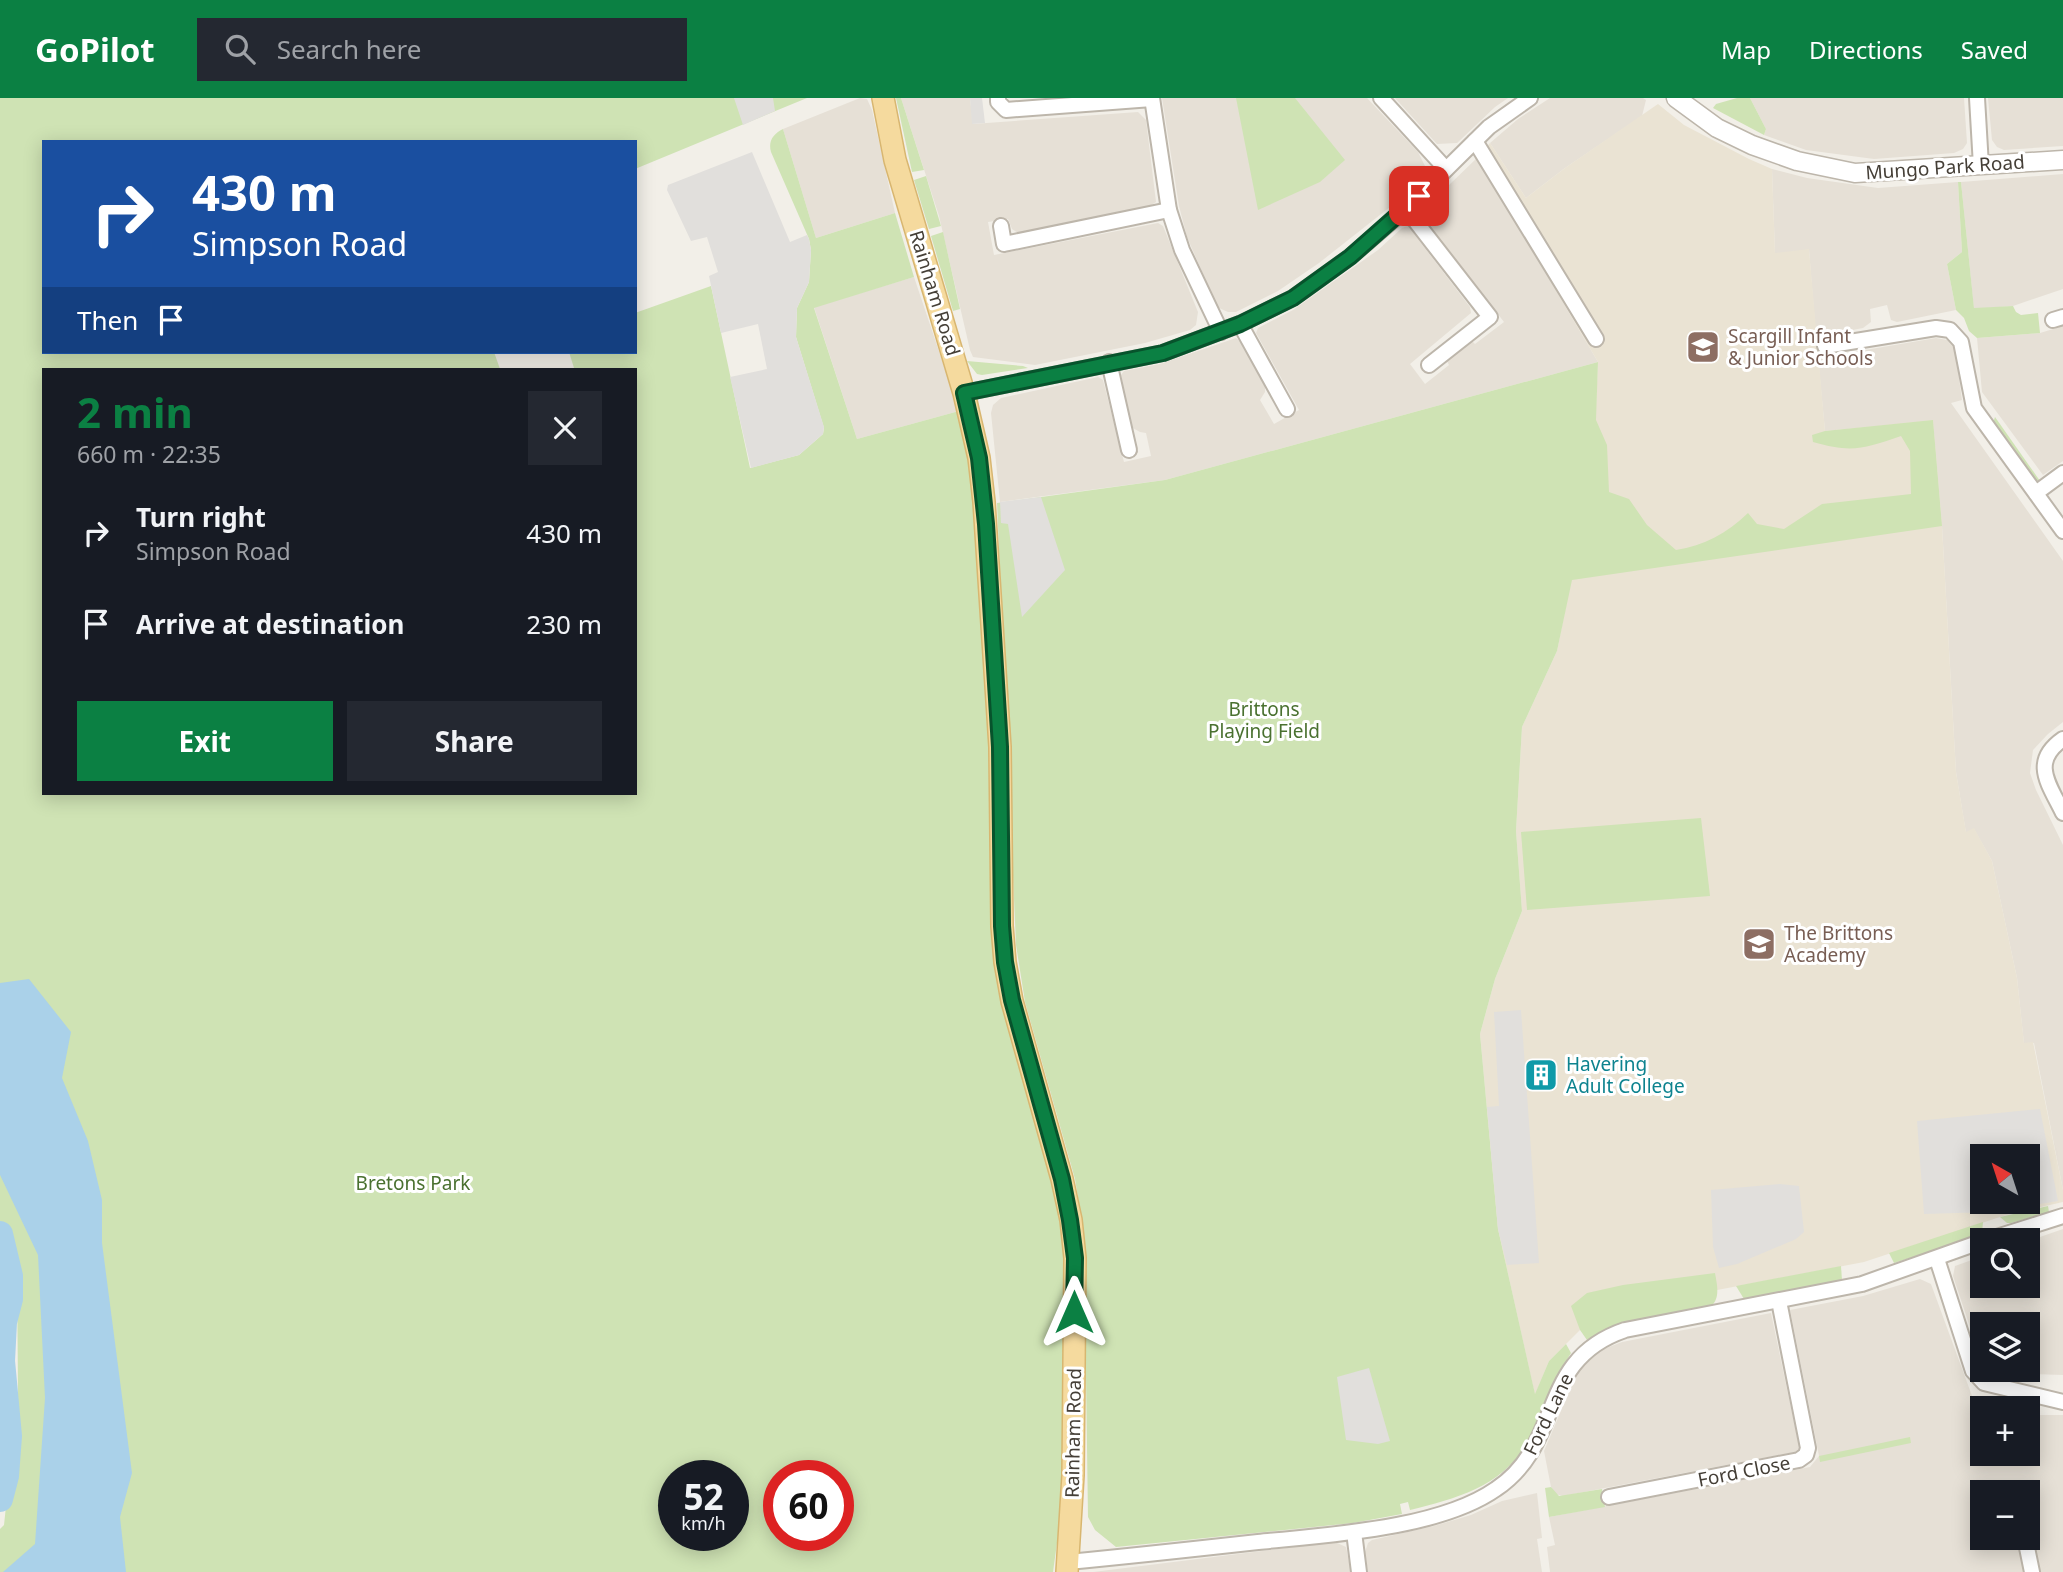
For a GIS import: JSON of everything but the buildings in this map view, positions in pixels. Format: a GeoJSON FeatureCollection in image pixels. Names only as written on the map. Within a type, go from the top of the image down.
{"type":"FeatureCollection","features":[{"type":"Feature","properties":{"kind":"main road","name":"Rainham Road"},"geometry":{"type":"LineString","coordinates":[[883,98],[895,160],[964,393],[979,458],[1000,747],[1002,926],[1005,962],[1012,1000],[1062,1179],[1075,1258],[1073,1475],[1067,1567]]}},
{"type":"Feature","properties":{"kind":"street"},"geometry":{"type":"LineString","coordinates":[[998,98],[998,102],[1006,110],[1152,99],[1169,210],[1182,250],[1221,332]]}},
{"type":"Feature","properties":{"kind":"street"},"geometry":{"type":"LineString","coordinates":[[1381,98],[1446,169]]}},
{"type":"Feature","properties":{"kind":"street"},"geometry":{"type":"LineString","coordinates":[[964,393],[1163,353],[1240,324],[1293,298],[1350,257],[1406,209],[1489,127],[1530,98]]}},
{"type":"Feature","properties":{"kind":"street","name":"Mungo Park Road"},"geometry":{"type":"LineString","coordinates":[[1676,98],[1717,128],[1752,145],[1797,161],[1855,173],[2063,160]]}},
{"type":"Feature","properties":{"kind":"street"},"geometry":{"type":"LineString","coordinates":[[1977,98],[1981,166]]}},
{"type":"Feature","properties":{"kind":"street"},"geometry":{"type":"LineString","coordinates":[[1475,141],[1596,339]]}},
{"type":"Feature","properties":{"kind":"street"},"geometry":{"type":"LineString","coordinates":[[1406,209],[1490,317],[1429,365]]}},
{"type":"Feature","properties":{"kind":"street"},"geometry":{"type":"LineString","coordinates":[[1001,226],[1004,244],[1169,210]]}},
{"type":"Feature","properties":{"kind":"street"},"geometry":{"type":"LineString","coordinates":[[1240,324],[1287,409]]}},
{"type":"Feature","properties":{"kind":"street"},"geometry":{"type":"LineString","coordinates":[[1825,346],[1936,328],[1950,330],[1961,342],[1974,408],[2063,531]]}},
{"type":"Feature","properties":{"kind":"street"},"geometry":{"type":"LineString","coordinates":[[1109,362],[1129,450]]}},
{"type":"Feature","properties":{"kind":"street"},"geometry":{"type":"LineString","coordinates":[[2036,493],[2063,472]]}},
{"type":"Feature","properties":{"kind":"street"},"geometry":{"type":"LineString","coordinates":[[2063,739],[2048,754],[2044,765],[2046,777],[2063,813]]}},
{"type":"Feature","properties":{"kind":"street","name":"Ford Lane"},"geometry":{"type":"LineString","coordinates":[[2025,1228],[2063,1216]]}},
{"type":"Feature","properties":{"kind":"street","name":"Ford Lane"},"geometry":{"type":"LineString","coordinates":[[1067,1567],[1353,1532],[1409,1522],[1457,1508],[1495,1490],[1520,1469],[1535,1447],[1564,1376],[1576,1359],[1605,1337],[1625,1330],[1863,1284],[1970,1246]]}},
{"type":"Feature","properties":{"kind":"street"},"geometry":{"type":"LineString","coordinates":[[1937,1259],[1973,1371],[1984,1383],[2063,1402]]}},
{"type":"Feature","properties":{"kind":"street","name":"Ford Close"},"geometry":{"type":"LineString","coordinates":[[1609,1497],[1799,1460],[1806,1455],[1808,1448],[1779,1301]]}},
{"type":"Feature","properties":{"kind":"street"},"geometry":{"type":"LineString","coordinates":[[1353,1532],[1359,1572]]}},
{"type":"Feature","properties":{"kind":"street"},"geometry":{"type":"LineString","coordinates":[[2027,1550],[2032,1572]]}},
{"type":"Feature","properties":{"kind":"shaded area"},"geometry":{"type":"Polygon","coordinates":[[[734,98],[773,98],[775,111],[743,125],[734,98]]]}},
{"type":"Feature","properties":{"kind":"shaded area"},"geometry":{"type":"Polygon","coordinates":[[[860,98],[867,99],[872,110],[895,213],[816,238],[783,129],[860,98]]]}},
{"type":"Feature","properties":{"kind":"shaded area"},"geometry":{"type":"Polygon","coordinates":[[[901,98],[970,98],[973,124],[1138,112],[1146,120],[1156,202],[1150,206],[1021,235],[1012,229],[1008,219],[988,222],[994,255],[1158,223],[1163,226],[1198,312],[1196,325],[1190,330],[1145,343],[1035,365],[973,357],[939,216],[901,98]]]}},
{"type":"Feature","properties":{"kind":"shaded area"},"geometry":{"type":"Polygon","coordinates":[[[970,98],[982,98],[985,123],[972,124],[970,98]]]}},
{"type":"Feature","properties":{"kind":"shaded area"},"geometry":{"type":"Polygon","coordinates":[[[1162,98],[1367,98],[1418,152],[1425,166],[1423,174],[1390,207],[1319,263],[1278,291],[1236,312],[1228,312],[1216,304],[1187,237],[1179,206],[1162,98]]]}},
{"type":"Feature","properties":{"kind":"shaded area"},"geometry":{"type":"Polygon","coordinates":[[[1395,98],[1508,98],[1457,143],[1437,144],[1395,98]]]}},
{"type":"Feature","properties":{"kind":"shaded area"},"geometry":{"type":"Polygon","coordinates":[[[1550,98],[1646,100],[1642,116],[1526,198],[1490,143],[1518,119],[1550,98]]]}},
{"type":"Feature","properties":{"kind":"shaded area"},"geometry":{"type":"Polygon","coordinates":[[[1750,98],[1964,98],[1967,143],[1963,149],[1954,153],[1874,159],[1806,150],[1764,135],[1766,129],[1750,98]]]}},
{"type":"Feature","properties":{"kind":"shaded area"},"geometry":{"type":"Polygon","coordinates":[[[1988,98],[2063,98],[2063,146],[2004,150],[1997,147],[1992,140],[1988,98]]]}},
{"type":"Feature","properties":{"kind":"shaded area","name":"The Brittons Academy"},"geometry":{"type":"Polygon","coordinates":[[[1658,104],[1684,125],[1772,169],[1775,253],[1809,249],[1825,431],[1933,420],[1956,772],[1966,832],[1974,828],[1992,861],[2017,978],[2024,1043],[2033,1042],[2063,1190],[2063,1202],[2040,1207],[2040,1144],[1970,1144],[1970,1214],[2010,1214],[1864,1262],[1644,1304],[1605,1316],[1580,1330],[1549,1361],[1535,1395],[1498,1229],[1480,1034],[1495,979],[1522,911],[1516,831],[1522,727],[1557,651],[1593,471],[1598,362],[1478,157],[1490,143],[1526,198],[1658,104]]]}},
{"type":"Feature","properties":{"kind":"shaded area"},"geometry":{"type":"Polygon","coordinates":[[[752,152],[790,242],[807,235],[809,239],[809,282],[797,308],[796,337],[824,427],[823,434],[799,455],[751,468],[730,377],[767,369],[758,324],[721,333],[709,276],[718,272],[707,237],[691,241],[667,190],[668,185],[752,152]]]}},
{"type":"Feature","properties":{"kind":"shaded area"},"geometry":{"type":"Polygon","coordinates":[[[1478,157],[1598,362],[1165,480],[1000,502],[991,413],[993,405],[1001,398],[1098,377],[1103,380],[1124,462],[1151,456],[1146,433],[1131,427],[1121,375],[1124,371],[1160,364],[1236,338],[1241,342],[1265,387],[1260,400],[1274,424],[1299,410],[1256,333],[1258,328],[1293,310],[1408,226],[1470,307],[1471,313],[1410,364],[1425,384],[1449,365],[1446,359],[1469,338],[1475,344],[1504,322],[1420,213],[1478,157]]]}},
{"type":"Feature","properties":{"kind":"shaded area"},"geometry":{"type":"Polygon","coordinates":[[[1772,169],[1807,178],[1878,188],[1958,182],[1962,252],[1947,264],[1956,310],[1897,322],[1891,320],[1887,305],[1870,309],[1871,322],[1863,328],[1816,337],[1809,250],[1775,254],[1772,169]]]}},
{"type":"Feature","properties":{"kind":"shaded area"},"geometry":{"type":"Polygon","coordinates":[[[2063,174],[2063,289],[2013,306],[1974,309],[1961,182],[2063,174]]]}},
{"type":"Feature","properties":{"kind":"shaded area"},"geometry":{"type":"Polygon","coordinates":[[[914,277],[959,411],[857,439],[814,307],[914,277]]]}},
{"type":"Feature","properties":{"kind":"shaded area"},"geometry":{"type":"Polygon","coordinates":[[[2063,326],[2063,461],[2043,475],[1982,392],[1977,338],[2040,333],[2063,326]]]}},
{"type":"Feature","properties":{"kind":"shaded area"},"geometry":{"type":"Polygon","coordinates":[[[1936,338],[1947,340],[1955,349],[1962,400],[1951,403],[2063,561],[2063,722],[2033,750],[2030,773],[2063,845],[2063,1190],[2034,1043],[2024,1044],[2017,978],[1992,861],[1974,829],[1966,833],[1956,772],[1942,526],[1933,421],[1825,431],[1818,358],[1936,338]]]}},
{"type":"Feature","properties":{"kind":"shaded area"},"geometry":{"type":"Polygon","coordinates":[[[1041,497],[1065,570],[1022,617],[1008,524],[1001,523],[1000,502],[1041,497]]]}},
{"type":"Feature","properties":{"kind":"shaded area"},"geometry":{"type":"Polygon","coordinates":[[[1521,1010],[1539,1263],[1507,1265],[1498,1229],[1487,1107],[1499,1106],[1494,1012],[1521,1010]]]}},
{"type":"Feature","properties":{"kind":"shaded area"},"geometry":{"type":"Polygon","coordinates":[[[2040,1109],[2058,1201],[2040,1204],[2040,1144],[1970,1144],[1970,1213],[1924,1214],[1917,1121],[2040,1109]]]}},
{"type":"Feature","properties":{"kind":"shaded area"},"geometry":{"type":"Polygon","coordinates":[[[1780,1184],[1799,1186],[1804,1232],[1796,1239],[1737,1264],[1719,1268],[1713,1247],[1711,1190],[1780,1184]]]}},
{"type":"Feature","properties":{"kind":"shaded area"},"geometry":{"type":"Polygon","coordinates":[[[2063,1229],[2063,1375],[2040,1374],[2040,1312],[1970,1312],[1970,1327],[1953,1276],[1955,1266],[1970,1261],[1970,1298],[2040,1298],[2040,1237],[2063,1229]]]}},
{"type":"Feature","properties":{"kind":"shaded area"},"geometry":{"type":"Polygon","coordinates":[[[1920,1279],[1931,1284],[1972,1396],[1970,1466],[2040,1466],[2040,1415],[2063,1415],[2063,1572],[1550,1572],[1547,1547],[1555,1545],[1549,1517],[1810,1467],[1819,1456],[1790,1310],[1863,1296],[1920,1279]]]}},
{"type":"Feature","properties":{"kind":"shaded area"},"geometry":{"type":"Polygon","coordinates":[[[1771,1313],[1800,1451],[1563,1496],[1555,1494],[1551,1487],[1544,1451],[1574,1380],[1583,1365],[1596,1352],[1622,1342],[1771,1313]]]}},
{"type":"Feature","properties":{"kind":"shaded area"},"geometry":{"type":"Polygon","coordinates":[[[1369,1368],[1390,1441],[1378,1444],[1346,1440],[1337,1377],[1369,1368]]]}},
{"type":"Feature","properties":{"kind":"shaded area"},"geometry":{"type":"Polygon","coordinates":[[[1537,1493],[1542,1538],[1537,1539],[1542,1572],[1368,1572],[1365,1552],[1372,1540],[1434,1526],[1471,1515],[1502,1501],[1537,1493]]]}},
{"type":"Feature","properties":{"kind":"shaded area"},"geometry":{"type":"Polygon","coordinates":[[[1335,1542],[1346,1547],[1351,1572],[1093,1572],[1335,1542]]]}},
{"type":"Feature","properties":{"kind":"green space","name":"Bretons Park"},"geometry":{"type":"Polygon","coordinates":[[[0,98],[807,98],[637,168],[637,140],[42,140],[42,354],[495,354],[500,368],[42,368],[42,795],[637,795],[637,368],[574,368],[570,354],[637,354],[637,312],[711,286],[750,468],[799,455],[823,434],[824,428],[796,337],[797,308],[809,282],[811,250],[809,239],[771,152],[772,138],[783,129],[816,238],[895,213],[914,277],[814,308],[857,439],[959,411],[977,491],[993,748],[995,938],[1058,1200],[1065,1254],[1062,1507],[1053,1572],[0,1572],[0,1529],[4,1525],[18,1393],[17,1265],[0,1230],[0,98]]]}},
{"type":"Feature","properties":{"kind":"green space"},"geometry":{"type":"Polygon","coordinates":[[[896,98],[901,98],[924,170],[912,172],[896,98]]]}},
{"type":"Feature","properties":{"kind":"green space"},"geometry":{"type":"Polygon","coordinates":[[[1236,98],[1295,98],[1345,160],[1320,182],[1258,210],[1236,98]]]}},
{"type":"Feature","properties":{"kind":"green space"},"geometry":{"type":"Polygon","coordinates":[[[1737,98],[1750,98],[1766,129],[1764,135],[1713,108],[1716,104],[1737,98]]]}},
{"type":"Feature","properties":{"kind":"green space"},"geometry":{"type":"Polygon","coordinates":[[[926,176],[941,226],[929,229],[914,180],[926,176]]]}},
{"type":"Feature","properties":{"kind":"green space"},"geometry":{"type":"Polygon","coordinates":[[[1958,182],[1961,182],[1974,308],[2013,306],[2021,315],[2038,313],[2040,333],[1977,338],[1969,331],[1964,318],[1956,310],[1947,264],[1962,252],[1958,182]]]}},
{"type":"Feature","properties":{"kind":"green space"},"geometry":{"type":"Polygon","coordinates":[[[943,232],[960,309],[953,311],[931,236],[943,232]]]}},
{"type":"Feature","properties":{"kind":"green space"},"geometry":{"type":"Polygon","coordinates":[[[967,361],[1028,368],[982,375],[977,374],[967,361]]]}},
{"type":"Feature","properties":{"kind":"green space","name":"Brittons Playing Field"},"geometry":{"type":"Polygon","coordinates":[[[1598,362],[1596,420],[1607,445],[1609,492],[1629,499],[1647,525],[1676,550],[1715,538],[1748,513],[1757,524],[1784,529],[1822,504],[1911,494],[1910,451],[1901,436],[1867,447],[1838,448],[1813,442],[1812,435],[1825,431],[1933,420],[1942,526],[1572,580],[1557,651],[1522,727],[1516,831],[1522,911],[1495,979],[1480,1034],[1498,1229],[1535,1394],[1549,1361],[1566,1344],[1571,1353],[1534,1430],[1518,1456],[1492,1480],[1477,1488],[1410,1510],[1408,1502],[1400,1504],[1402,1514],[1353,1523],[1116,1547],[1095,1530],[1088,1517],[1084,1235],[1075,1179],[1025,1002],[1016,945],[997,503],[1165,480],[1598,362]]]}},
{"type":"Feature","properties":{"kind":"green space"},"geometry":{"type":"Polygon","coordinates":[[[1995,417],[2040,481],[2034,480],[1993,423],[1995,417]]]}},
{"type":"Feature","properties":{"kind":"green space"},"geometry":{"type":"Polygon","coordinates":[[[1701,818],[1710,896],[1527,910],[1521,832],[1701,818]]]}},
{"type":"Feature","properties":{"kind":"green space"},"geometry":{"type":"Polygon","coordinates":[[[2048,1206],[2049,1212],[2011,1223],[2000,1217],[2040,1214],[2040,1208],[2048,1206]]]}},
{"type":"Feature","properties":{"kind":"green space"},"geometry":{"type":"Polygon","coordinates":[[[1983,1222],[1982,1228],[1970,1228],[1970,1239],[1894,1263],[1889,1253],[1983,1222]]]}},
{"type":"Feature","properties":{"kind":"green space"},"geometry":{"type":"Polygon","coordinates":[[[1841,1266],[1842,1280],[1744,1299],[1736,1286],[1841,1266]]]}},
{"type":"Feature","properties":{"kind":"green space"},"geometry":{"type":"Polygon","coordinates":[[[1715,1273],[1717,1296],[1710,1307],[1631,1322],[1587,1340],[1571,1306],[1587,1293],[1623,1285],[1715,1273]]]}},
{"type":"Feature","properties":{"kind":"green space"},"geometry":{"type":"Polygon","coordinates":[[[1910,1437],[1911,1443],[1820,1462],[1819,1456],[1910,1437]]]}},
{"type":"Feature","properties":{"kind":"green space"},"geometry":{"type":"Polygon","coordinates":[[[1551,1487],[1559,1496],[1602,1489],[1605,1507],[1549,1517],[1545,1488],[1551,1487]]]}},
{"type":"Feature","properties":{"kind":"water"},"geometry":{"type":"Polygon","coordinates":[[[29,979],[71,1032],[62,1078],[88,1141],[102,1200],[102,1243],[132,1473],[120,1517],[126,1572],[3,1572],[35,1544],[45,1398],[38,1255],[0,1175],[0,983],[29,979]]]}},
{"type":"Feature","properties":{"kind":"waterway"},"geometry":{"type":"LineString","coordinates":[[0,1234],[10,1276],[10,1299],[4,1322],[2,1361],[9,1436],[6,1476],[0,1499]]}},
{"type":"Feature","properties":{"kind":"place","name":"Scargill Infant & Junior Schools"},"geometry":{"type":"Point","coordinates":[1703,347]}},
{"type":"Feature","properties":{"kind":"place","name":"The Brittons Academy"},"geometry":{"type":"Point","coordinates":[1759,944]}},
{"type":"Feature","properties":{"kind":"place","name":"Havering Adult College"},"geometry":{"type":"Point","coordinates":[1541,1075]}},
{"type":"Feature","properties":{"kind":"route"},"geometry":{"type":"LineString","coordinates":[[1074,1312],[1075,1258],[1062,1179],[1012,1000],[1005,962],[1002,926],[1000,747],[986,524],[979,458],[964,393],[1163,353],[1240,324],[1293,298],[1350,257],[1419,196]]}}]}
